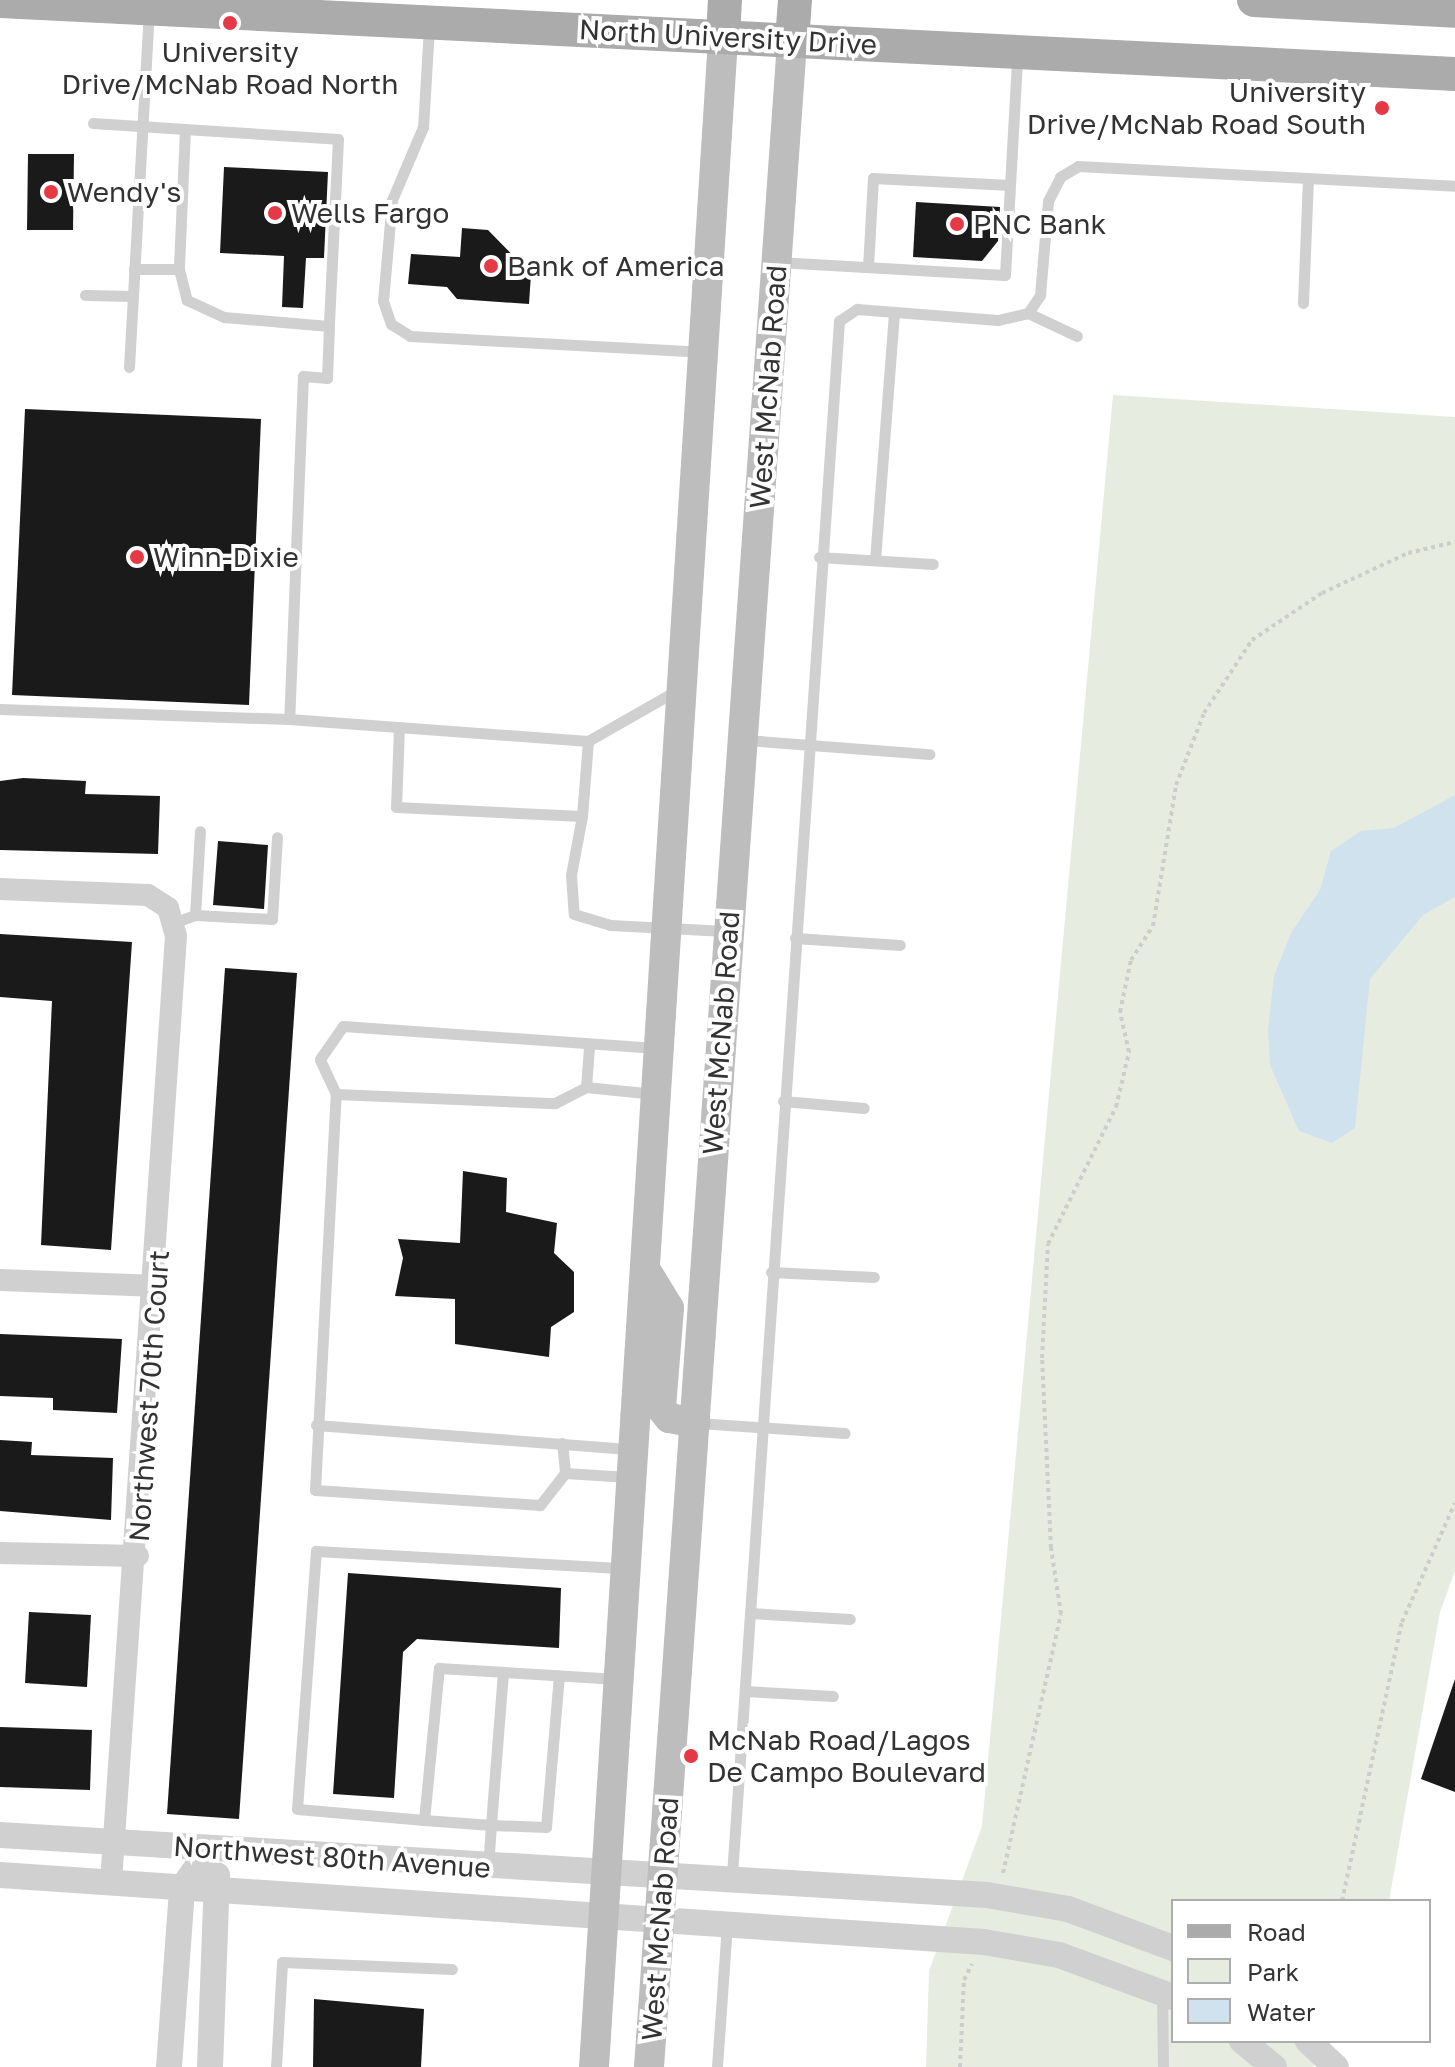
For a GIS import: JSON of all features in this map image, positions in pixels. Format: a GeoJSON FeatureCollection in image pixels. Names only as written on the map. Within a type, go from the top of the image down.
{"type":"FeatureCollection","features":[{"type":"Feature","properties":{"kind":"main road","name":"West McNab Road"},"geometry":{"type":"LineString","coordinates":[[594,2067],[659,1094],[701,352],[725,0]]}},
{"type":"Feature","properties":{"kind":"main road","name":"West McNab Road"},"geometry":{"type":"LineString","coordinates":[[649,2067],[795,0]]}},
{"type":"Feature","properties":{"kind":"main road"},"geometry":{"type":"LineString","coordinates":[[1254,0],[1455,12]]}},
{"type":"Feature","properties":{"kind":"main road","name":"North University Drive"},"geometry":{"type":"LineString","coordinates":[[0,1],[430,20],[1455,74]]}},
{"type":"Feature","properties":{"kind":"main road"},"geometry":{"type":"LineString","coordinates":[[647,1272],[669,1308],[661,1408],[669,1418],[696,1423]]}},
{"type":"Feature","properties":{"kind":"street"},"geometry":{"type":"LineString","coordinates":[[0,889],[148,895],[170,916]]}},
{"type":"Feature","properties":{"kind":"street","name":"Northwest 70th Court"},"geometry":{"type":"LineString","coordinates":[[111,1883],[157,1286],[170,916]]}},
{"type":"Feature","properties":{"kind":"street"},"geometry":{"type":"LineString","coordinates":[[0,1280],[157,1286]]}},
{"type":"Feature","properties":{"kind":"street"},"geometry":{"type":"LineString","coordinates":[[0,1553],[138,1556]]}},
{"type":"Feature","properties":{"kind":"street","name":"Northwest 80th Avenue"},"geometry":{"type":"LineString","coordinates":[[0,1835],[488,1868],[732,1875],[996,1897],[1068,1909],[1171,1947]]}},
{"type":"Feature","properties":{"kind":"street"},"geometry":{"type":"LineString","coordinates":[[169,2067],[182,1888],[210,1849]]}},
{"type":"Feature","properties":{"kind":"street"},"geometry":{"type":"LineString","coordinates":[[210,1849],[221,1889],[210,2067]]}},
{"type":"Feature","properties":{"kind":"street","name":"Northwest 80th Avenue"},"geometry":{"type":"LineString","coordinates":[[0,1875],[604,1916],[660,1917],[984,1942],[1059,1955],[1168,1995]]}},
{"type":"Feature","properties":{"kind":"street"},"geometry":{"type":"LineString","coordinates":[[1310,2043],[1336,2067]]}},
{"type":"Feature","properties":{"kind":"lane"},"geometry":{"type":"LineString","coordinates":[[129,367],[149,8]]}},
{"type":"Feature","properties":{"kind":"lane"},"geometry":{"type":"LineString","coordinates":[[430,20],[423,127],[392,200],[383,301],[391,324],[410,336],[701,352]]}},
{"type":"Feature","properties":{"kind":"lane"},"geometry":{"type":"LineString","coordinates":[[778,262],[1005,275],[1018,52]]}},
{"type":"Feature","properties":{"kind":"lane"},"geometry":{"type":"LineString","coordinates":[[93,123],[338,139],[327,378],[303,376],[289,719]]}},
{"type":"Feature","properties":{"kind":"lane"},"geometry":{"type":"LineString","coordinates":[[185,129],[179,269],[187,300],[224,317],[329,326]]}},
{"type":"Feature","properties":{"kind":"lane"},"geometry":{"type":"LineString","coordinates":[[1028,313],[1040,295],[1048,201],[1060,177],[1078,166],[1455,186]]}},
{"type":"Feature","properties":{"kind":"lane"},"geometry":{"type":"LineString","coordinates":[[868,267],[873,178],[1010,185]]}},
{"type":"Feature","properties":{"kind":"lane"},"geometry":{"type":"LineString","coordinates":[[1303,303],[1308,178]]}},
{"type":"Feature","properties":{"kind":"lane"},"geometry":{"type":"LineString","coordinates":[[134,269],[179,269]]}},
{"type":"Feature","properties":{"kind":"lane"},"geometry":{"type":"LineString","coordinates":[[85,295],[133,296]]}},
{"type":"Feature","properties":{"kind":"lane"},"geometry":{"type":"LineString","coordinates":[[732,1875],[809,744],[832,341],[839,321],[857,309],[998,320],[1028,313],[1077,336]]}},
{"type":"Feature","properties":{"kind":"lane"},"geometry":{"type":"LineString","coordinates":[[875,560],[894,312]]}},
{"type":"Feature","properties":{"kind":"lane"},"geometry":{"type":"LineString","coordinates":[[819,557],[933,564]]}},
{"type":"Feature","properties":{"kind":"lane"},"geometry":{"type":"LineString","coordinates":[[0,709],[289,719],[588,741],[684,687]]}},
{"type":"Feature","properties":{"kind":"lane"},"geometry":{"type":"LineString","coordinates":[[399,727],[396,807],[582,816]]}},
{"type":"Feature","properties":{"kind":"lane"},"geometry":{"type":"LineString","coordinates":[[741,740],[929,754]]}},
{"type":"Feature","properties":{"kind":"lane"},"geometry":{"type":"LineString","coordinates":[[588,741],[582,816],[571,875],[574,914],[669,929],[727,931]]}},
{"type":"Feature","properties":{"kind":"lane"},"geometry":{"type":"LineString","coordinates":[[195,915],[200,831]]}},
{"type":"Feature","properties":{"kind":"lane"},"geometry":{"type":"LineString","coordinates":[[170,916],[272,919],[277,837]]}},
{"type":"Feature","properties":{"kind":"lane"},"geometry":{"type":"LineString","coordinates":[[795,938],[900,945]]}},
{"type":"Feature","properties":{"kind":"lane"},"geometry":{"type":"LineString","coordinates":[[562,1443],[565,1473],[540,1505],[315,1490],[316,1425],[336,1094],[320,1059],[343,1026],[589,1047],[661,1048]]}},
{"type":"Feature","properties":{"kind":"lane"},"geometry":{"type":"LineString","coordinates":[[586,1087],[589,1047]]}},
{"type":"Feature","properties":{"kind":"lane"},"geometry":{"type":"LineString","coordinates":[[336,1094],[555,1103],[586,1087],[659,1094]]}},
{"type":"Feature","properties":{"kind":"lane"},"geometry":{"type":"LineString","coordinates":[[783,1101],[864,1108]]}},
{"type":"Feature","properties":{"kind":"lane"},"geometry":{"type":"LineString","coordinates":[[771,1272],[874,1277]]}},
{"type":"Feature","properties":{"kind":"lane"},"geometry":{"type":"LineString","coordinates":[[696,1423],[845,1433]]}},
{"type":"Feature","properties":{"kind":"lane"},"geometry":{"type":"LineString","coordinates":[[316,1425],[562,1443],[635,1464]]}},
{"type":"Feature","properties":{"kind":"lane"},"geometry":{"type":"LineString","coordinates":[[565,1473],[635,1464]]}},
{"type":"Feature","properties":{"kind":"lane"},"geometry":{"type":"LineString","coordinates":[[559,1676],[546,1827],[297,1809],[316,1551],[627,1568]]}},
{"type":"Feature","properties":{"kind":"lane"},"geometry":{"type":"LineString","coordinates":[[750,1613],[850,1619]]}},
{"type":"Feature","properties":{"kind":"lane"},"geometry":{"type":"LineString","coordinates":[[424,1820],[439,1668],[619,1679]]}},
{"type":"Feature","properties":{"kind":"lane"},"geometry":{"type":"LineString","coordinates":[[488,1868],[503,1672]]}},
{"type":"Feature","properties":{"kind":"lane"},"geometry":{"type":"LineString","coordinates":[[745,1691],[833,1696]]}},
{"type":"Feature","properties":{"kind":"lane"},"geometry":{"type":"LineString","coordinates":[[717,2067],[727,1922]]}},
{"type":"Feature","properties":{"kind":"lane"},"geometry":{"type":"LineString","coordinates":[[276,2067],[282,1962],[452,1969]]}},
{"type":"Feature","properties":{"kind":"lane"},"geometry":{"type":"LineString","coordinates":[[1163,2067],[1168,1995]]}},
{"type":"Feature","properties":{"kind":"path"},"geometry":{"type":"LineString","coordinates":[[996,1897],[1061,1614],[1047,1488],[1046,1258],[1116,1107],[1129,1052],[1120,1012],[1131,960],[1153,926],[1176,785],[1204,713],[1252,640],[1322,593],[1408,553],[1455,542]]}},
{"type":"Feature","properties":{"kind":"path"},"geometry":{"type":"LineString","coordinates":[[1342,1899],[1402,1622],[1455,1503]]}},
{"type":"Feature","properties":{"kind":"path"},"geometry":{"type":"LineString","coordinates":[[960,2067],[964,1980],[984,1942]]}},
{"type":"Feature","properties":{"kind":"green space"},"geometry":{"type":"Polygon","coordinates":[[[1113,395],[1455,417],[1455,1571],[1440,1612],[1389,1899],[1171,1899],[1171,2043],[1327,2043],[1313,2067],[926,2067],[929,1971],[982,1826],[1113,395]]]}},
{"type":"Feature","properties":{"kind":"water"},"geometry":{"type":"Polygon","coordinates":[[[1455,795],[1455,897],[1423,915],[1370,979],[1355,1128],[1332,1143],[1299,1131],[1270,1065],[1268,1030],[1274,976],[1291,933],[1320,890],[1331,851],[1361,831],[1394,828],[1455,795]]]}},
{"type":"Feature","properties":{"kind":"building","name":"Wendy's"},"geometry":{"type":"Polygon","coordinates":[[[28,154],[74,154],[73,230],[27,230],[28,154]]]}},
{"type":"Feature","properties":{"kind":"building","name":"Wells Fargo"},"geometry":{"type":"Polygon","coordinates":[[[224,167],[328,172],[324,258],[306,258],[303,308],[282,307],[284,256],[220,253],[224,167]]]}},
{"type":"Feature","properties":{"kind":"building","name":"PNC Bank"},"geometry":{"type":"Polygon","coordinates":[[[916,202],[1000,207],[998,241],[982,261],[913,257],[916,202]]]}},
{"type":"Feature","properties":{"kind":"building","name":"Bank of America"},"geometry":{"type":"Polygon","coordinates":[[[462,228],[488,230],[531,274],[529,304],[457,299],[447,287],[408,284],[411,254],[460,257],[462,228]]]}},
{"type":"Feature","properties":{"kind":"building","name":"Winn-Dixie"},"geometry":{"type":"Polygon","coordinates":[[[25,409],[261,419],[249,705],[12,695],[25,409]]]}},
{"type":"Feature","properties":{"kind":"building"},"geometry":{"type":"Polygon","coordinates":[[[23,778],[86,781],[85,794],[160,796],[158,854],[0,850],[0,781],[23,778]]]}},
{"type":"Feature","properties":{"kind":"building"},"geometry":{"type":"Polygon","coordinates":[[[218,841],[268,845],[264,909],[213,905],[218,841]]]}},
{"type":"Feature","properties":{"kind":"building"},"geometry":{"type":"Polygon","coordinates":[[[0,934],[132,942],[111,1250],[41,1245],[52,1001],[0,997],[0,934]]]}},
{"type":"Feature","properties":{"kind":"building"},"geometry":{"type":"Polygon","coordinates":[[[225,968],[297,973],[239,1819],[167,1814],[225,968]]]}},
{"type":"Feature","properties":{"kind":"building"},"geometry":{"type":"Polygon","coordinates":[[[463,1171],[507,1178],[506,1212],[557,1223],[554,1253],[574,1272],[574,1312],[551,1327],[549,1357],[455,1344],[455,1299],[395,1296],[403,1258],[398,1239],[460,1243],[463,1171]]]}},
{"type":"Feature","properties":{"kind":"building"},"geometry":{"type":"Polygon","coordinates":[[[0,1334],[122,1339],[117,1413],[53,1410],[53,1398],[0,1396],[0,1334]]]}},
{"type":"Feature","properties":{"kind":"building"},"geometry":{"type":"Polygon","coordinates":[[[0,1440],[32,1442],[31,1455],[113,1458],[111,1520],[0,1511],[0,1440]]]}},
{"type":"Feature","properties":{"kind":"building"},"geometry":{"type":"Polygon","coordinates":[[[348,1573],[561,1588],[559,1648],[417,1639],[403,1652],[394,1798],[333,1794],[348,1573]]]}},
{"type":"Feature","properties":{"kind":"building"},"geometry":{"type":"Polygon","coordinates":[[[29,1612],[91,1615],[87,1687],[25,1683],[29,1612]]]}},
{"type":"Feature","properties":{"kind":"building"},"geometry":{"type":"Polygon","coordinates":[[[1455,1679],[1455,1792],[1421,1779],[1455,1679]]]}},
{"type":"Feature","properties":{"kind":"building"},"geometry":{"type":"Polygon","coordinates":[[[0,1727],[92,1730],[90,1790],[0,1787],[0,1727]]]}},
{"type":"Feature","properties":{"kind":"building"},"geometry":{"type":"Polygon","coordinates":[[[314,1999],[424,2009],[421,2067],[313,2067],[314,1999]]]}},
{"type":"Feature","properties":{"kind":"place","name":"University Drive/McNab Road North"},"geometry":{"type":"Point","coordinates":[230,23]}},
{"type":"Feature","properties":{"kind":"place","name":"University Drive/McNab Road South"},"geometry":{"type":"Point","coordinates":[1382,108]}},
{"type":"Feature","properties":{"kind":"place","name":"Wendy's"},"geometry":{"type":"Point","coordinates":[51,192]}},
{"type":"Feature","properties":{"kind":"place","name":"Wells Fargo"},"geometry":{"type":"Point","coordinates":[275,213]}},
{"type":"Feature","properties":{"kind":"place","name":"PNC Bank"},"geometry":{"type":"Point","coordinates":[957,224]}},
{"type":"Feature","properties":{"kind":"place","name":"Bank of America"},"geometry":{"type":"Point","coordinates":[491,266]}},
{"type":"Feature","properties":{"kind":"place","name":"Winn-Dixie"},"geometry":{"type":"Point","coordinates":[137,557]}},
{"type":"Feature","properties":{"kind":"place","name":"McNab Road/Lagos De Campo Boulevard"},"geometry":{"type":"Point","coordinates":[691,1756]}}]}
